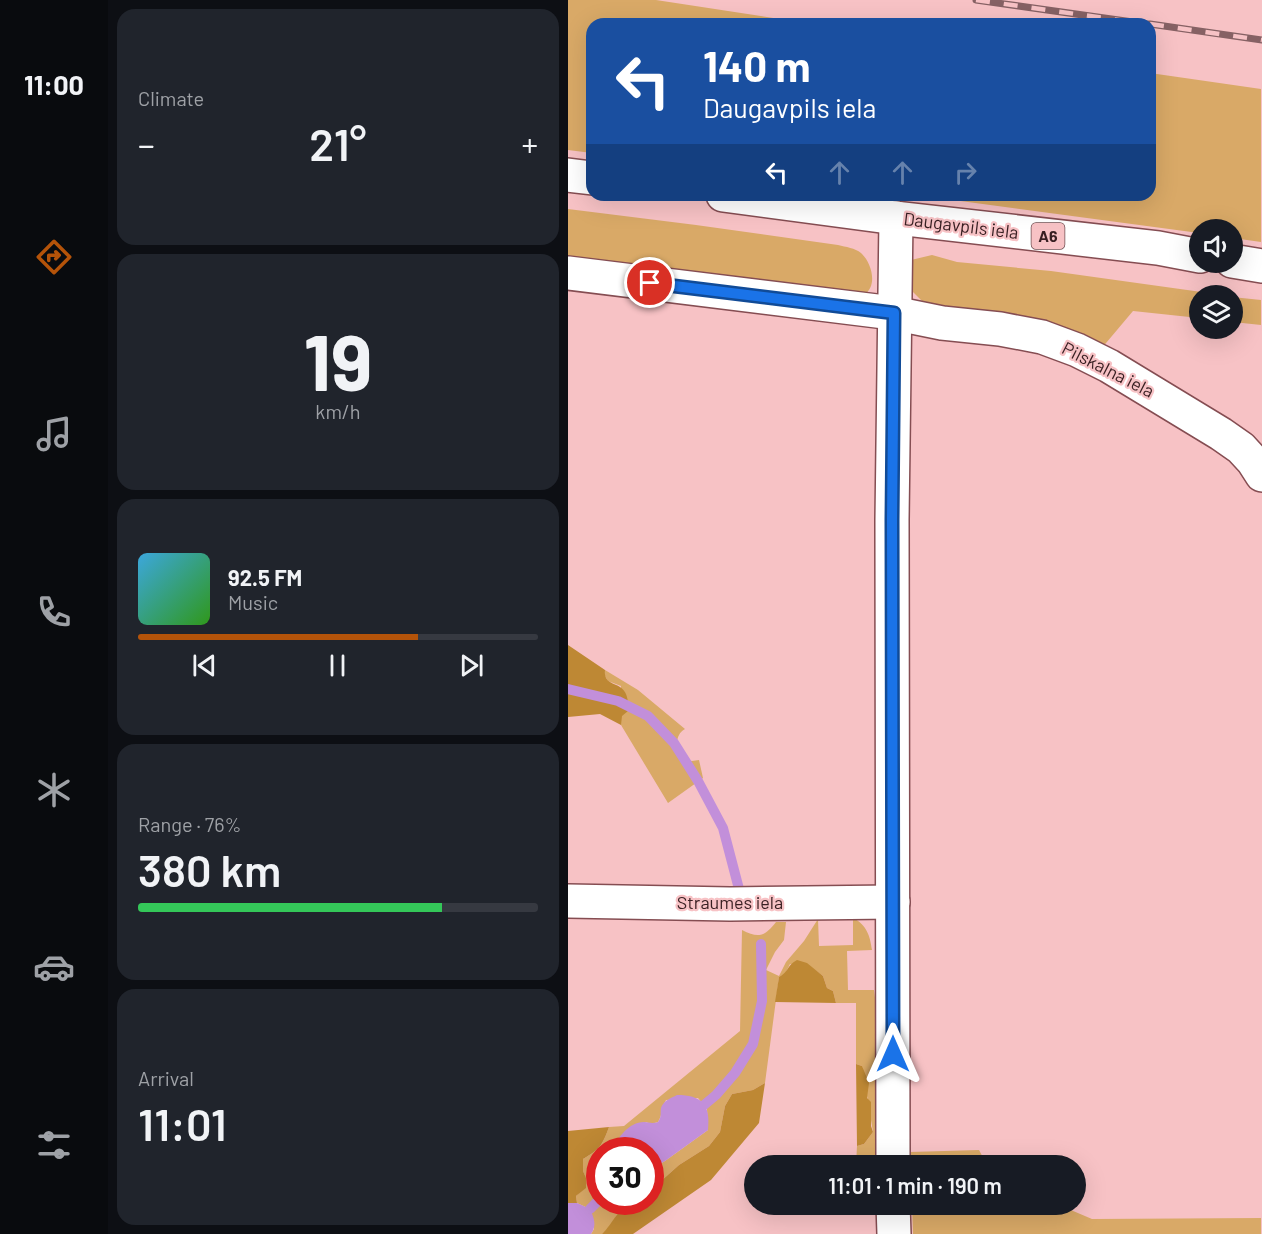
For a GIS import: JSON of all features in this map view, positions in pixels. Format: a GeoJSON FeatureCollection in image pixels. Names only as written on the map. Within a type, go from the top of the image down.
{"type":"FeatureCollection","features":[{"type":"Feature","properties":{"kind":"main road"},"geometry":{"type":"LineString","coordinates":[[568,175],[586,177]]}},
{"type":"Feature","properties":{"kind":"main road","name":"Daugavpils iela"},"geometry":{"type":"LineString","coordinates":[[768,201],[1158,248],[1189,254]]}},
{"type":"Feature","properties":{"kind":"main road"},"geometry":{"type":"LineString","coordinates":[[893,1155],[892,520],[896,218]]}},
{"type":"Feature","properties":{"kind":"main road"},"geometry":{"type":"LineString","coordinates":[[1243,263],[1261,266]]}},
{"type":"Feature","properties":{"kind":"main road"},"geometry":{"type":"LineString","coordinates":[[568,273],[894,313]]}},
{"type":"Feature","properties":{"kind":"main road","name":"Pilskalna iela"},"geometry":{"type":"LineString","coordinates":[[894,313],[1042,337],[1077,350],[1109,366],[1221,434],[1241,448],[1253,461],[1261,475]]}},
{"type":"Feature","properties":{"kind":"main road","name":"Straumes iela"},"geometry":{"type":"LineString","coordinates":[[568,901],[730,904],[893,902]]}},
{"type":"Feature","properties":{"kind":"main road"},"geometry":{"type":"LineString","coordinates":[[894,1215],[894,1234]]}},
{"type":"Feature","properties":{"kind":"shaded area"},"geometry":{"type":"Polygon","coordinates":[[[568,0],[656,0],[773,18],[586,18],[586,152],[568,150],[568,0]]]}},
{"type":"Feature","properties":{"kind":"shaded area"},"geometry":{"type":"Polygon","coordinates":[[[1156,74],[1261,89],[1261,242],[1243,239],[1243,219],[1189,219],[1189,232],[961,201],[1156,201],[1156,74]]]}},
{"type":"Feature","properties":{"kind":"shaded area"},"geometry":{"type":"Polygon","coordinates":[[[568,209],[847,247],[865,257],[872,274],[871,286],[864,295],[568,263],[568,209]]]}},
{"type":"Feature","properties":{"kind":"shaded area"},"geometry":{"type":"Polygon","coordinates":[[[932,255],[957,262],[1051,271],[1189,290],[1189,317],[1133,311],[1101,349],[929,308],[909,288],[911,260],[932,255]]]}},
{"type":"Feature","properties":{"kind":"shaded area"},"geometry":{"type":"Polygon","coordinates":[[[1243,298],[1261,300],[1261,325],[1243,323],[1243,298]]]}},
{"type":"Feature","properties":{"kind":"shaded area"},"geometry":{"type":"Polygon","coordinates":[[[568,645],[605,670],[608,681],[625,692],[628,711],[622,716],[621,725],[600,714],[568,717],[568,645]]]}},
{"type":"Feature","properties":{"kind":"shaded area"},"geometry":{"type":"Polygon","coordinates":[[[605,670],[638,690],[685,729],[679,735],[678,751],[682,759],[699,760],[703,778],[668,803],[621,725],[621,686],[608,681],[605,670]]]}},
{"type":"Feature","properties":{"kind":"shaded area"},"geometry":{"type":"Polygon","coordinates":[[[853,918],[867,931],[872,950],[847,951],[848,990],[874,990],[877,1013],[878,1155],[857,1155],[857,1146],[864,1144],[873,1132],[862,1066],[856,1064],[856,1003],[836,1003],[833,991],[827,988],[823,976],[815,970],[790,964],[785,974],[779,977],[765,1083],[753,1090],[732,1094],[725,1106],[720,1132],[709,1146],[679,1165],[664,1178],[664,1162],[708,1130],[707,1109],[698,1098],[666,1100],[658,1122],[651,1124],[646,1122],[625,1137],[605,1137],[609,1127],[624,1126],[740,1031],[742,930],[753,935],[761,935],[776,922],[786,922],[784,940],[766,970],[779,976],[786,962],[804,941],[818,919],[819,946],[853,945],[853,918]]]}},
{"type":"Feature","properties":{"kind":"shaded area"},"geometry":{"type":"Polygon","coordinates":[[[797,960],[807,963],[823,976],[827,988],[833,991],[836,1003],[775,1002],[779,977],[797,960]]]}},
{"type":"Feature","properties":{"kind":"shaded area"},"geometry":{"type":"Polygon","coordinates":[[[856,1064],[862,1066],[869,1083],[867,1098],[871,1102],[873,1132],[864,1144],[857,1146],[856,1064]]]}},
{"type":"Feature","properties":{"kind":"shaded area"},"geometry":{"type":"Polygon","coordinates":[[[765,1083],[759,1123],[711,1180],[664,1213],[664,1178],[679,1165],[709,1146],[720,1132],[725,1106],[732,1094],[753,1090],[765,1083]]]}},
{"type":"Feature","properties":{"kind":"shaded area"},"geometry":{"type":"Polygon","coordinates":[[[677,1095],[698,1099],[706,1108],[709,1121],[708,1130],[664,1162],[664,1137],[620,1137],[633,1125],[658,1122],[661,1108],[677,1095]]]}},
{"type":"Feature","properties":{"kind":"shaded area"},"geometry":{"type":"Polygon","coordinates":[[[609,1127],[605,1137],[586,1137],[583,1171],[586,1188],[576,1196],[577,1203],[568,1203],[568,1131],[609,1127]]]}},
{"type":"Feature","properties":{"kind":"shaded area"},"geometry":{"type":"Polygon","coordinates":[[[979,1150],[982,1155],[910,1155],[910,1152],[979,1150]]]}},
{"type":"Feature","properties":{"kind":"shaded area"},"geometry":{"type":"Polygon","coordinates":[[[586,1157],[586,1179],[583,1171],[583,1159],[586,1157]]]}},
{"type":"Feature","properties":{"kind":"shaded area"},"geometry":{"type":"Polygon","coordinates":[[[586,1187],[586,1207],[577,1203],[576,1196],[586,1187]]]}},
{"type":"Feature","properties":{"kind":"shaded area"},"geometry":{"type":"Polygon","coordinates":[[[568,1203],[577,1203],[586,1207],[586,1215],[593,1215],[594,1218],[591,1234],[568,1234],[568,1203]]]}},
{"type":"Feature","properties":{"kind":"shaded area"},"geometry":{"type":"Polygon","coordinates":[[[591,1215],[618,1215],[602,1234],[591,1234],[594,1229],[591,1215]]]}},
{"type":"Feature","properties":{"kind":"shaded area"},"geometry":{"type":"Polygon","coordinates":[[[617,1215],[660,1215],[633,1234],[602,1234],[617,1215]]]}},
{"type":"Feature","properties":{"kind":"shaded area"},"geometry":{"type":"Polygon","coordinates":[[[912,1215],[1083,1215],[1092,1219],[1261,1218],[1261,1234],[913,1234],[912,1215]]]}},
{"type":"Feature","properties":{"kind":"waterway"},"geometry":{"type":"LineString","coordinates":[[568,689],[618,701],[648,716],[674,743],[698,781],[723,828],[739,889]]}},
{"type":"Feature","properties":{"kind":"waterway"},"geometry":{"type":"LineString","coordinates":[[704,1105],[735,1073],[753,1044],[762,1001],[761,944]]}},
{"type":"Feature","properties":{"kind":"railway"},"geometry":{"type":"LineString","coordinates":[[976,0],[1104,18]]}},
{"type":"Feature","properties":{"kind":"railway"},"geometry":{"type":"LineString","coordinates":[[1156,25],[1262,40]]}},
{"type":"Feature","properties":{"kind":"route"},"geometry":{"type":"LineString","coordinates":[[650,283],[894,313],[893,1054]]}}]}
